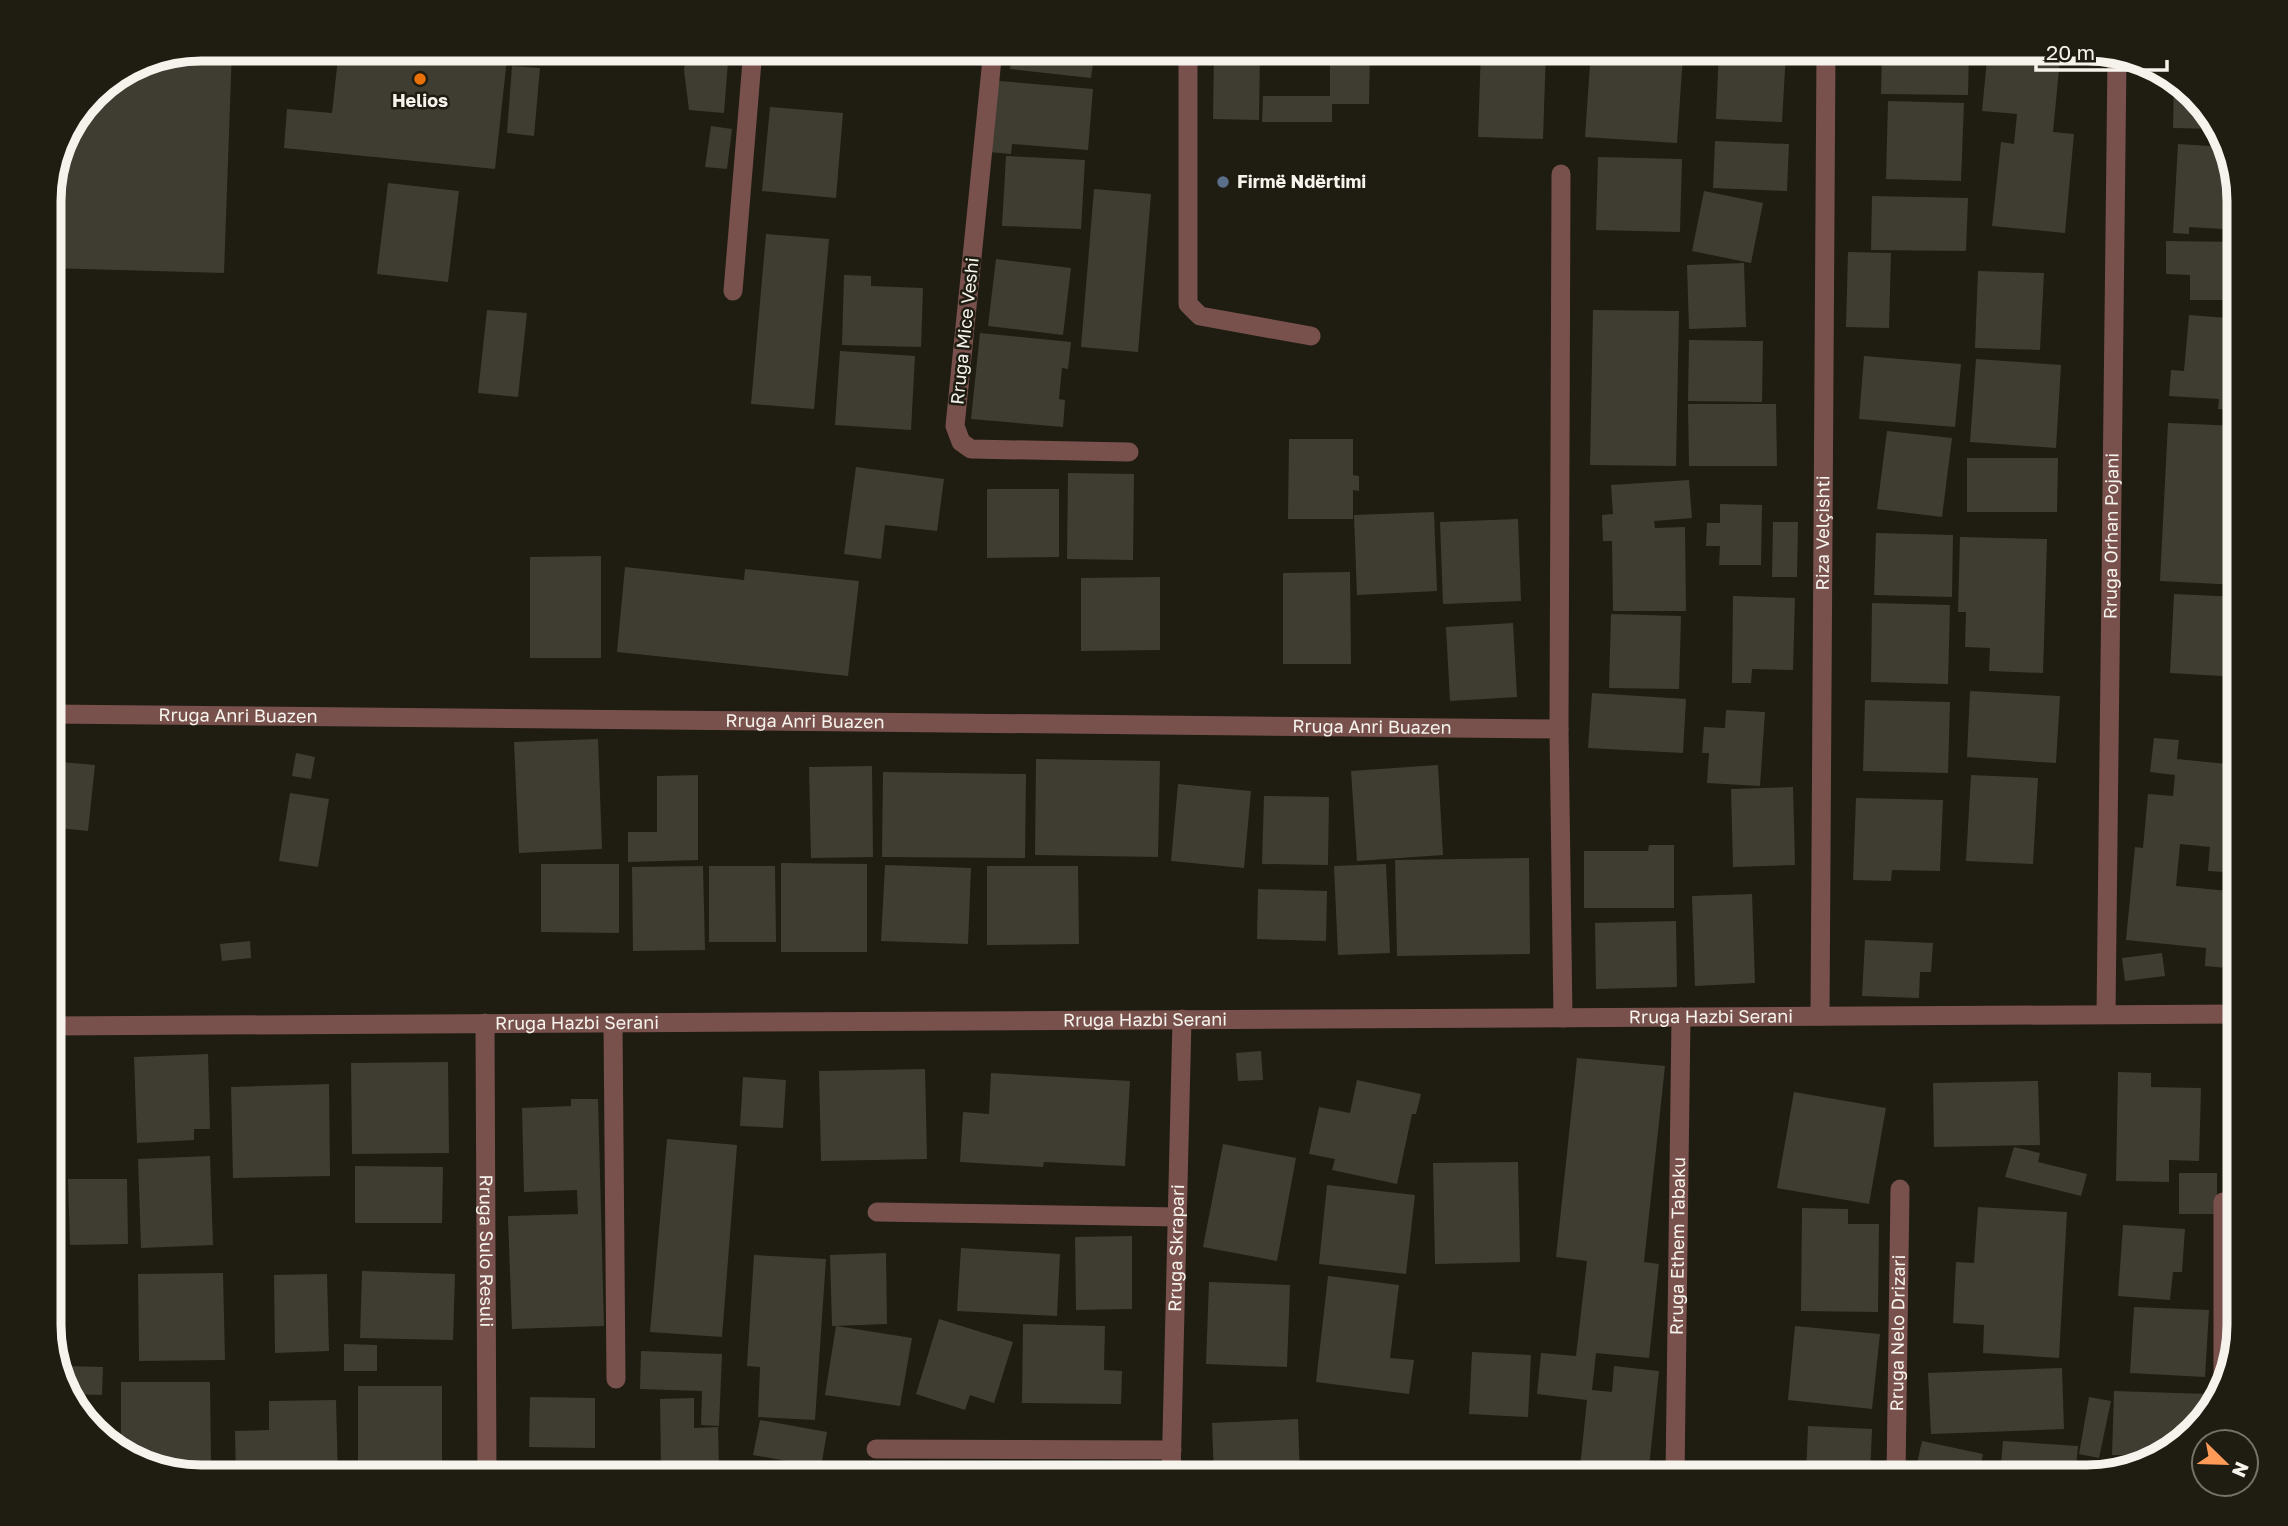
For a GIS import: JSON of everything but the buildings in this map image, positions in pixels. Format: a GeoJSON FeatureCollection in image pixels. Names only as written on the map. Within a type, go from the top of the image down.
{"type":"FeatureCollection","features":[{"type":"Feature","properties":{"kind":"street"},"geometry":{"type":"LineString","coordinates":[[733,291],[752,61]]}},
{"type":"Feature","properties":{"kind":"street","name":"Rruga Mice Veshi"},"geometry":{"type":"LineString","coordinates":[[992,61],[955,426],[961,442],[971,449],[1129,452]]}},
{"type":"Feature","properties":{"kind":"street"},"geometry":{"type":"LineString","coordinates":[[1188,61],[1188,304],[1200,316],[1311,336]]}},
{"type":"Feature","properties":{"kind":"street","name":"Riza Velçishti"},"geometry":{"type":"LineString","coordinates":[[1820,1016],[1825,61]]}},
{"type":"Feature","properties":{"kind":"street","name":"Rruga Orhan Pojani"},"geometry":{"type":"LineString","coordinates":[[2106,1014],[2117,65]]}},
{"type":"Feature","properties":{"kind":"street"},"geometry":{"type":"LineString","coordinates":[[1561,174],[1559,729],[1563,1018]]}},
{"type":"Feature","properties":{"kind":"street","name":"Rruga Anri Buazen"},"geometry":{"type":"LineString","coordinates":[[62,714],[1559,729]]}},
{"type":"Feature","properties":{"kind":"street","name":"Rruga Hazbi Serani"},"geometry":{"type":"LineString","coordinates":[[62,1026],[2227,1014]]}},
{"type":"Feature","properties":{"kind":"street","name":"Rruga Ethem Tabaku"},"geometry":{"type":"LineString","coordinates":[[1675,1465],[1681,1017]]}},
{"type":"Feature","properties":{"kind":"street","name":"Rruga Skrapari"},"geometry":{"type":"LineString","coordinates":[[1171,1465],[1182,1019]]}},
{"type":"Feature","properties":{"kind":"street","name":"Rruga Sulo Resuli"},"geometry":{"type":"LineString","coordinates":[[485,1023],[487,1465]]}},
{"type":"Feature","properties":{"kind":"street"},"geometry":{"type":"LineString","coordinates":[[614,1023],[616,1379]]}},
{"type":"Feature","properties":{"kind":"street","name":"Rruga Nelo Drizari"},"geometry":{"type":"LineString","coordinates":[[1896,1465],[1900,1189]]}},
{"type":"Feature","properties":{"kind":"street"},"geometry":{"type":"LineString","coordinates":[[2223,1202],[2223,1356]]}},
{"type":"Feature","properties":{"kind":"street"},"geometry":{"type":"LineString","coordinates":[[877,1212],[1177,1217]]}},
{"type":"Feature","properties":{"kind":"street"},"geometry":{"type":"LineString","coordinates":[[876,1449],[1172,1450]]}},
{"type":"Feature","properties":{"kind":"place","name":"Helios"},"geometry":{"type":"Point","coordinates":[420,79]}},
{"type":"Feature","properties":{"kind":"place","name":"Firmë Ndërtimi"},"geometry":{"type":"Point","coordinates":[1223,182]}}]}
